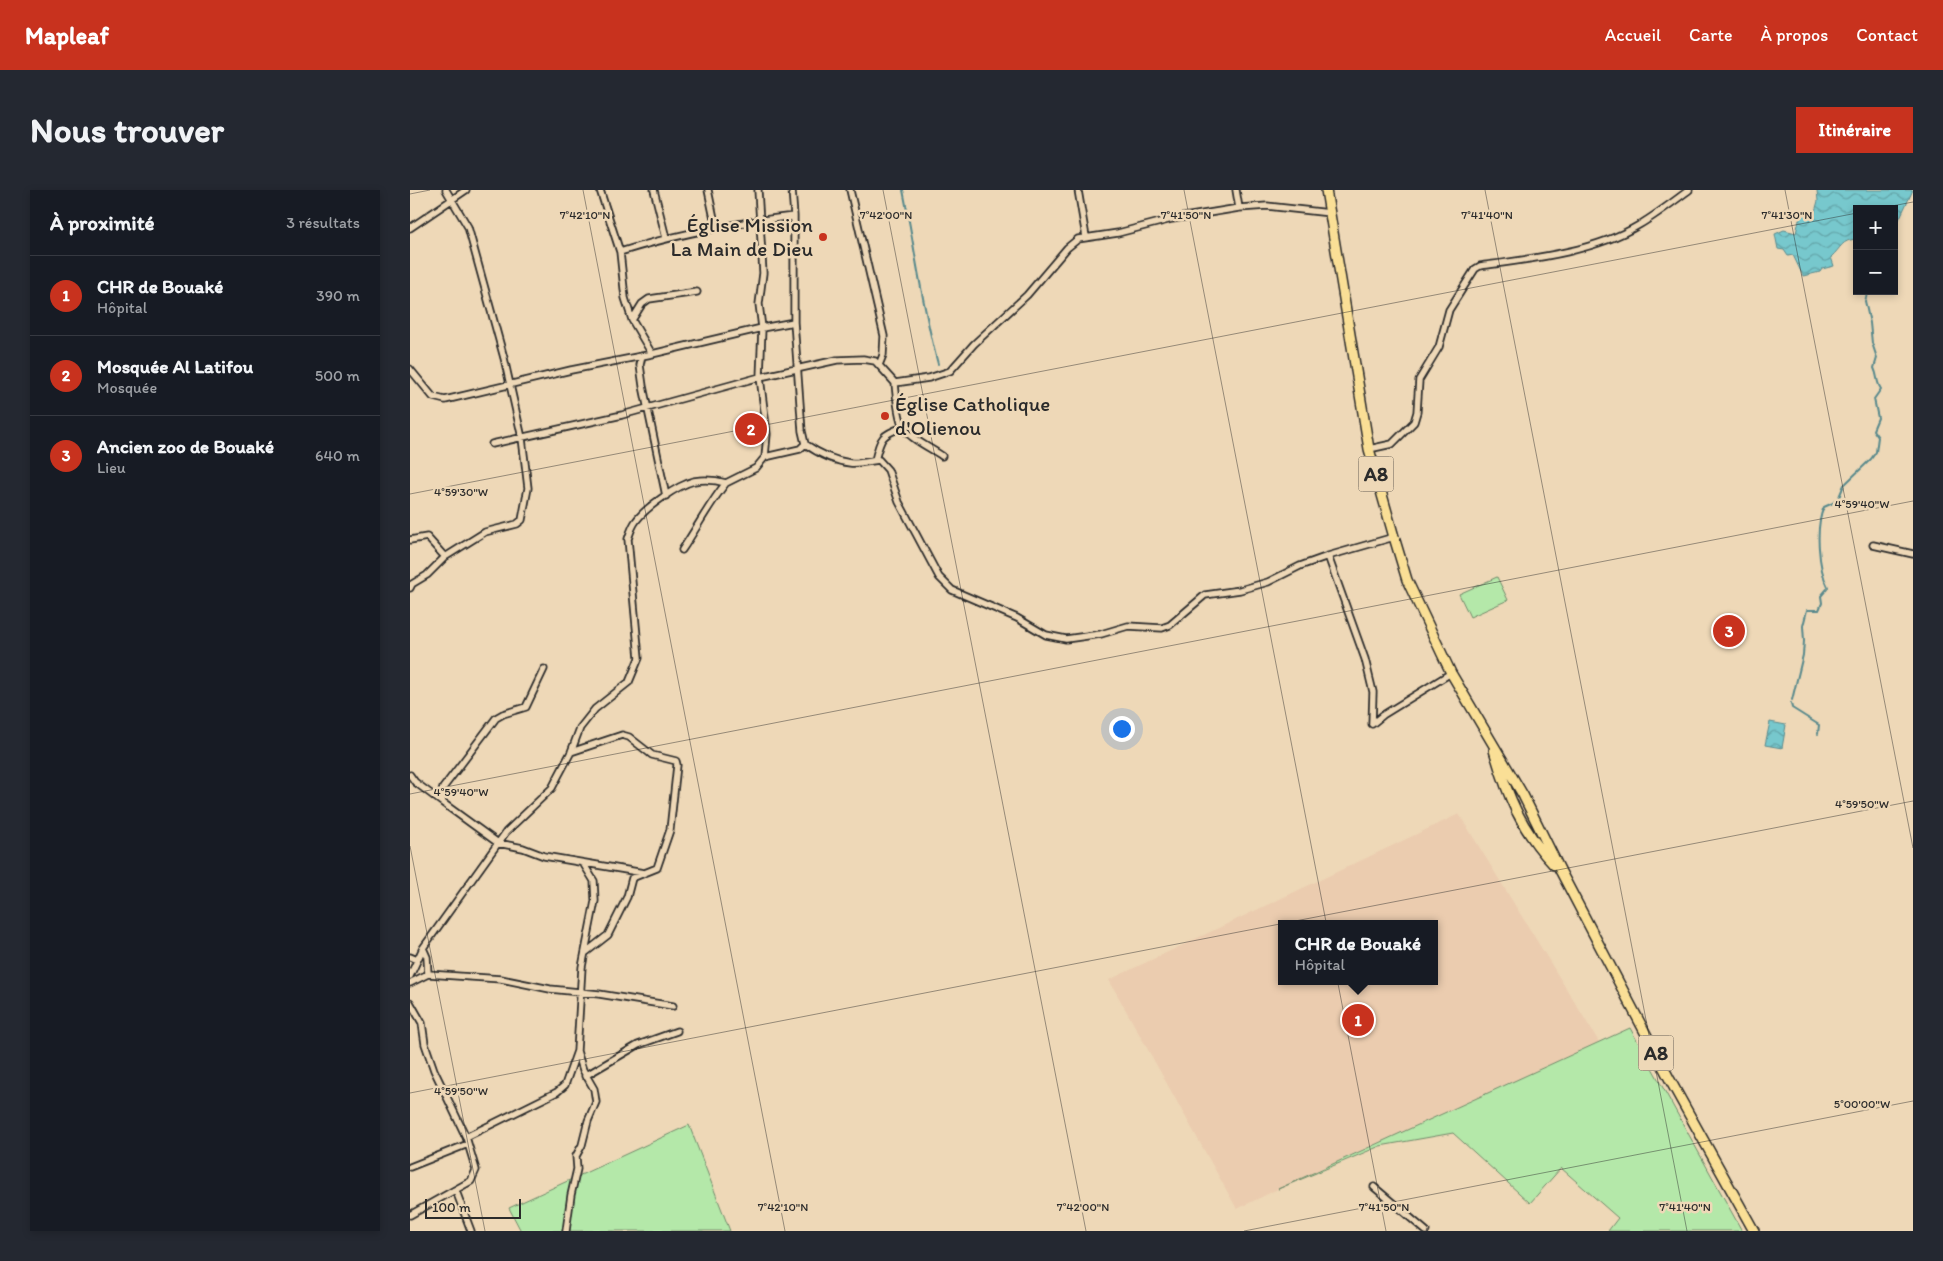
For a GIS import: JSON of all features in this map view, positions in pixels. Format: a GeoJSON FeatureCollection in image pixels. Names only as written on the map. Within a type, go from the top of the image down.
{"type":"FeatureCollection","features":[{"type":"Feature","properties":{"kind":"main road","name":"A8"},"geometry":{"type":"LineString","coordinates":[[1326,190],[1370,449],[1394,537],[1411,587],[1452,673],[1523,795],[1561,872],[1670,1080],[1754,1231]]}},
{"type":"Feature","properties":{"kind":"main road","name":"A8"},"geometry":{"type":"LineString","coordinates":[[1490,738],[1504,785],[1516,812],[1532,840],[1561,872]]}},
{"type":"Feature","properties":{"kind":"street"},"geometry":{"type":"LineString","coordinates":[[410,588],[412,584],[427,575],[445,557],[485,532],[518,524],[522,520],[528,488],[522,438],[510,383],[468,227],[446,190]]}},
{"type":"Feature","properties":{"kind":"street"},"geometry":{"type":"LineString","coordinates":[[410,228],[466,190]]}},
{"type":"Feature","properties":{"kind":"street"},"geometry":{"type":"LineString","coordinates":[[600,190],[620,252],[625,298],[632,320],[652,354]]}},
{"type":"Feature","properties":{"kind":"street"},"geometry":{"type":"LineString","coordinates":[[654,190],[666,238]]}},
{"type":"Feature","properties":{"kind":"street"},"geometry":{"type":"LineString","coordinates":[[708,190],[716,228]]}},
{"type":"Feature","properties":{"kind":"street"},"geometry":{"type":"LineString","coordinates":[[682,550],[701,521],[712,499],[726,483],[756,468],[765,457],[767,434],[760,378],[762,328],[759,304],[762,273],[758,190]]}},
{"type":"Feature","properties":{"kind":"street"},"geometry":{"type":"LineString","coordinates":[[792,190],[794,216],[794,322],[802,431],[805,444],[833,459],[851,463],[878,460],[888,470],[899,502],[910,519],[939,577],[952,590],[1017,618],[1046,635],[1066,638],[1101,634],[1128,626],[1162,628],[1170,625],[1205,595],[1240,590],[1268,582],[1300,566],[1394,537]]}},
{"type":"Feature","properties":{"kind":"street"},"geometry":{"type":"LineString","coordinates":[[850,190],[884,336],[883,355],[879,365]]}},
{"type":"Feature","properties":{"kind":"street"},"geometry":{"type":"LineString","coordinates":[[1078,190],[1086,237]]}},
{"type":"Feature","properties":{"kind":"street"},"geometry":{"type":"LineString","coordinates":[[1236,190],[1239,208]]}},
{"type":"Feature","properties":{"kind":"street"},"geometry":{"type":"LineString","coordinates":[[1370,449],[1392,444],[1414,422],[1417,412],[1419,380],[1439,348],[1448,310],[1475,269],[1480,266],[1542,258],[1607,240],[1638,226],[1689,190]]}},
{"type":"Feature","properties":{"kind":"street"},"geometry":{"type":"LineString","coordinates":[[895,383],[929,378],[950,371],[974,344],[1027,295],[1067,248],[1078,239],[1118,233],[1172,219],[1239,208],[1267,206],[1330,213]]}},
{"type":"Feature","properties":{"kind":"street"},"geometry":{"type":"LineString","coordinates":[[620,252],[666,238],[759,220],[794,216]]}},
{"type":"Feature","properties":{"kind":"street"},"geometry":{"type":"LineString","coordinates":[[632,320],[642,304],[649,299],[697,292]]}},
{"type":"Feature","properties":{"kind":"street"},"geometry":{"type":"LineString","coordinates":[[410,369],[433,397],[438,399],[457,398],[510,383],[794,322]]}},
{"type":"Feature","properties":{"kind":"street"},"geometry":{"type":"LineString","coordinates":[[642,356],[640,365],[666,496]]}},
{"type":"Feature","properties":{"kind":"street"},"geometry":{"type":"LineString","coordinates":[[492,444],[648,408],[760,378],[837,360],[863,358],[875,361],[895,383],[896,398],[904,428],[914,438],[942,456]]}},
{"type":"Feature","properties":{"kind":"street"},"geometry":{"type":"LineString","coordinates":[[875,460],[880,441],[887,434],[904,428]]}},
{"type":"Feature","properties":{"kind":"street"},"geometry":{"type":"LineString","coordinates":[[765,457],[800,449],[805,444]]}},
{"type":"Feature","properties":{"kind":"street"},"geometry":{"type":"LineString","coordinates":[[410,976],[423,948],[506,832],[552,788],[571,752],[580,728],[595,709],[629,682],[640,658],[628,539],[634,522],[643,512],[666,496],[695,481],[716,480],[726,483]]}},
{"type":"Feature","properties":{"kind":"street"},"geometry":{"type":"LineString","coordinates":[[410,540],[427,537],[445,557]]}},
{"type":"Feature","properties":{"kind":"street"},"geometry":{"type":"LineString","coordinates":[[1874,545],[1913,554]]}},
{"type":"Feature","properties":{"kind":"street"},"geometry":{"type":"LineString","coordinates":[[1328,556],[1365,659],[1373,692],[1372,724],[1383,715],[1452,673]]}},
{"type":"Feature","properties":{"kind":"street"},"geometry":{"type":"LineString","coordinates":[[443,803],[441,795],[443,788],[470,751],[496,718],[526,707],[544,669]]}},
{"type":"Feature","properties":{"kind":"street"},"geometry":{"type":"LineString","coordinates":[[571,752],[622,735],[629,737],[652,755],[676,761],[678,770],[670,830],[657,868],[632,878],[627,897],[608,935],[585,953]]}},
{"type":"Feature","properties":{"kind":"street"},"geometry":{"type":"LineString","coordinates":[[410,775],[415,782],[498,843],[523,848],[544,856],[644,873]]}},
{"type":"Feature","properties":{"kind":"street"},"geometry":{"type":"LineString","coordinates":[[466,1137],[557,1092],[565,1085],[577,1051],[579,993],[595,901],[594,881],[583,862]]}},
{"type":"Feature","properties":{"kind":"street"},"geometry":{"type":"LineString","coordinates":[[423,948],[428,974]]}},
{"type":"Feature","properties":{"kind":"street"},"geometry":{"type":"LineString","coordinates":[[410,957],[417,960]]}},
{"type":"Feature","properties":{"kind":"street"},"geometry":{"type":"LineString","coordinates":[[410,983],[428,974],[501,979],[579,993],[599,994],[673,1006]]}},
{"type":"Feature","properties":{"kind":"street"},"geometry":{"type":"LineString","coordinates":[[410,1002],[422,1024],[425,1044],[434,1070],[466,1137],[476,1170],[471,1181],[410,1215]]}},
{"type":"Feature","properties":{"kind":"street"},"geometry":{"type":"LineString","coordinates":[[585,1076],[638,1045],[677,1031]]}},
{"type":"Feature","properties":{"kind":"street"},"geometry":{"type":"LineString","coordinates":[[566,1231],[577,1170],[576,1156],[582,1145],[588,1121],[596,1102],[594,1089],[585,1076],[577,1051]]}},
{"type":"Feature","properties":{"kind":"street"},"geometry":{"type":"LineString","coordinates":[[410,1168],[468,1144]]}},
{"type":"Feature","properties":{"kind":"street"},"geometry":{"type":"LineString","coordinates":[[1374,1187],[1426,1231]]}},
{"type":"Feature","properties":{"kind":"street"},"geometry":{"type":"LineString","coordinates":[[456,1190],[471,1231]]}},
{"type":"Feature","properties":{"kind":"shaded area"},"geometry":{"type":"Polygon","coordinates":[[[1459,814],[1599,1042],[1237,1209],[1109,980],[1459,814]]]}},
{"type":"Feature","properties":{"kind":"green space"},"geometry":{"type":"Polygon","coordinates":[[[1497,577],[1508,600],[1470,617],[1459,594],[1497,577]]]}},
{"type":"Feature","properties":{"kind":"green space"},"geometry":{"type":"Polygon","coordinates":[[[1630,1028],[1742,1231],[1608,1231],[1618,1218],[1561,1168],[1530,1203],[1453,1133],[1380,1146],[1278,1189],[1630,1028]]]}},
{"type":"Feature","properties":{"kind":"green space"},"geometry":{"type":"Polygon","coordinates":[[[689,1125],[730,1231],[521,1231],[509,1208],[689,1125]]]}},
{"type":"Feature","properties":{"kind":"water"},"geometry":{"type":"Polygon","coordinates":[[[1817,190],[1913,190],[1898,222],[1898,205],[1853,205],[1853,240],[1845,242],[1831,257],[1834,266],[1803,276],[1793,255],[1788,256],[1784,250],[1778,249],[1775,234],[1784,230],[1796,233],[1801,212],[1814,215],[1818,201],[1817,190]]]}},
{"type":"Feature","properties":{"kind":"water"},"geometry":{"type":"Polygon","coordinates":[[[1770,722],[1786,725],[1782,748],[1765,745],[1770,722]]]}},
{"type":"Feature","properties":{"kind":"waterway"},"geometry":{"type":"LineString","coordinates":[[903,190],[923,299],[938,364]]}},
{"type":"Feature","properties":{"kind":"waterway"},"geometry":{"type":"LineString","coordinates":[[1828,587],[1820,558],[1819,525],[1821,515],[1824,507],[1833,503],[1839,497],[1844,485],[1871,459],[1876,452],[1878,437],[1873,430],[1878,418],[1874,399],[1881,389],[1874,368],[1877,358],[1872,343],[1865,301],[1867,295]]}},
{"type":"Feature","properties":{"kind":"waterway"},"geometry":{"type":"LineString","coordinates":[[1792,700],[1803,655],[1803,626],[1807,610],[1819,610],[1822,603],[1821,596],[1827,589]]}},
{"type":"Feature","properties":{"kind":"waterway"},"geometry":{"type":"LineString","coordinates":[[1791,703],[1792,708],[1819,725],[1818,734]]}},
{"type":"Feature","properties":{"kind":"place","name":"Église Mission La Main de Dieu"},"geometry":{"type":"Point","coordinates":[823,237]}},
{"type":"Feature","properties":{"kind":"place","name":"Église Catholique d'Olienou"},"geometry":{"type":"Point","coordinates":[885,416]}},
{"type":"Feature","properties":{"kind":"place","name":"Mosquée Al Latifou"},"geometry":{"type":"Point","coordinates":[751,429]}},
{"type":"Feature","properties":{"kind":"place","name":"Ancien zoo de Bouaké"},"geometry":{"type":"Point","coordinates":[1729,631]}},
{"type":"Feature","properties":{"kind":"place","name":"CHR de Bouaké"},"geometry":{"type":"Point","coordinates":[1358,1020]}}]}
